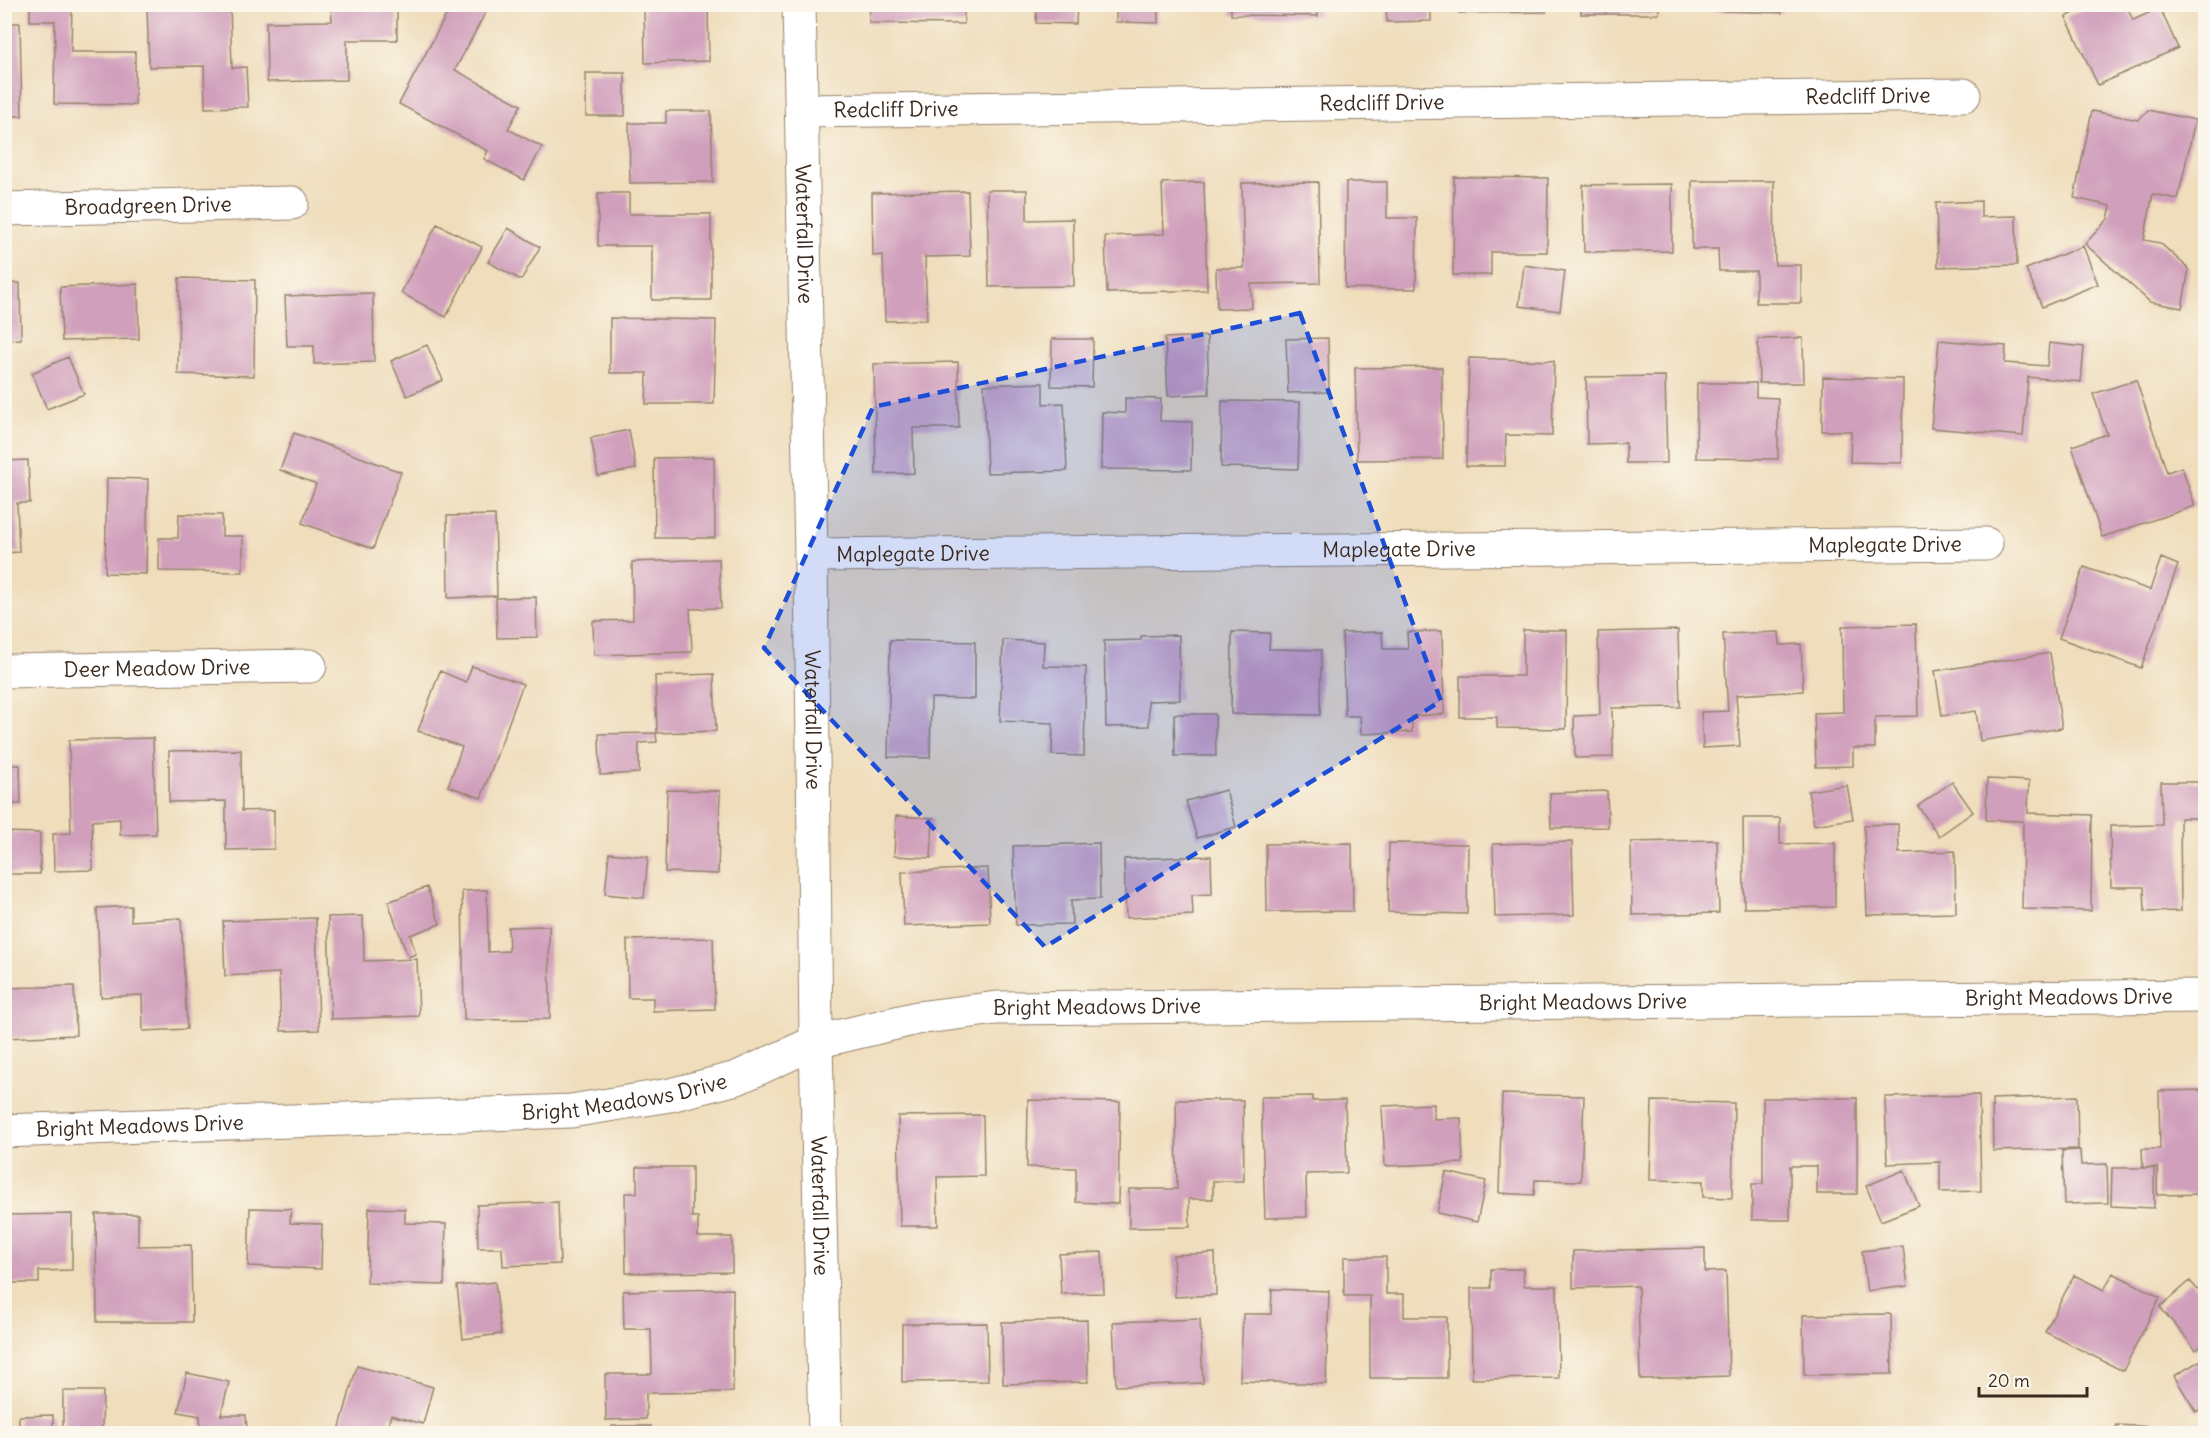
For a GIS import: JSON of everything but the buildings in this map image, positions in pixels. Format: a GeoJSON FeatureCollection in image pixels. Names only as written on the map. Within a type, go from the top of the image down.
{"type":"FeatureCollection","features":[{"type":"Feature","properties":{"kind":"street","name":"Waterfall Drive"},"geometry":{"type":"LineString","coordinates":[[799,4],[811,555],[816,1042],[825,1434]]}},
{"type":"Feature","properties":{"kind":"street","name":"Redcliff Drive"},"geometry":{"type":"LineString","coordinates":[[802,111],[1964,95]]}},
{"type":"Feature","properties":{"kind":"street","name":"Broadgreen Drive"},"geometry":{"type":"LineString","coordinates":[[4,209],[292,203]]}},
{"type":"Feature","properties":{"kind":"street","name":"Maplegate Drive"},"geometry":{"type":"LineString","coordinates":[[811,555],[1986,544]]}},
{"type":"Feature","properties":{"kind":"street","name":"Deer Meadow Drive"},"geometry":{"type":"LineString","coordinates":[[4,671],[310,666]]}},
{"type":"Feature","properties":{"kind":"street","name":"Bright Meadows Drive"},"geometry":{"type":"LineString","coordinates":[[4,1131],[571,1111],[670,1095],[736,1078],[816,1042],[917,1018],[997,1008],[2205,996]]}},
{"type":"Feature","properties":{"kind":"highlighted area"},"geometry":{"type":"Polygon","coordinates":[[[1300,313],[1441,701],[1045,947],[764,648],[873,407],[1300,313]]]}}]}
